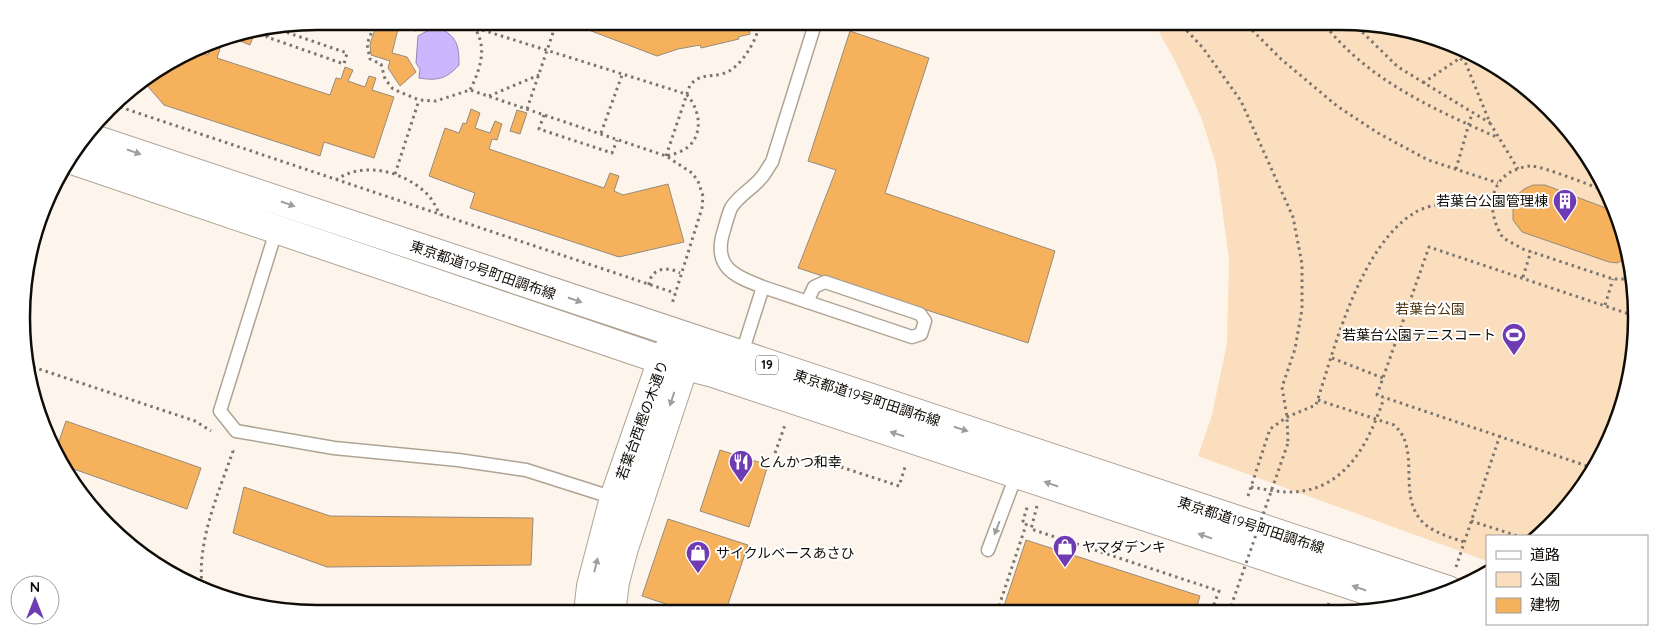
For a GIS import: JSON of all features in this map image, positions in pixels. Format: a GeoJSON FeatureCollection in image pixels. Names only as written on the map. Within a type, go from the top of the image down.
{"type":"FeatureCollection","features":[{"type":"Feature","properties":{"kind":"main road","name":"東京都道19号町田調布線"},"geometry":{"type":"LineString","coordinates":[[92,138],[741,356],[1452,580]]}},
{"type":"Feature","properties":{"kind":"main road","name":"東京都道19号町田調布線"},"geometry":{"type":"LineString","coordinates":[[76,161],[673,363],[713,373],[1395,600]]}},
{"type":"Feature","properties":{"kind":"main road","name":"若葉台西樫の木通り"},"geometry":{"type":"LineString","coordinates":[[612,605],[615,582],[673,363],[678,335]]}},
{"type":"Feature","properties":{"kind":"main road","name":"若葉台西樫の木通り"},"geometry":{"type":"LineString","coordinates":[[589,605],[591,586],[614,498],[673,363]]}},
{"type":"Feature","properties":{"kind":"lane"},"geometry":{"type":"LineString","coordinates":[[807,302],[814,287],[825,282],[920,314],[925,321],[921,334],[912,337],[807,302],[739,279],[727,269],[721,254],[720,242],[731,209],[741,196],[763,177],[772,162],[813,30]]}},
{"type":"Feature","properties":{"kind":"lane"},"geometry":{"type":"LineString","coordinates":[[277,228],[220,410],[236,431],[334,448],[458,460],[526,470],[614,498]]}},
{"type":"Feature","properties":{"kind":"lane"},"geometry":{"type":"LineString","coordinates":[[741,356],[763,287]]}},
{"type":"Feature","properties":{"kind":"lane"},"geometry":{"type":"LineString","coordinates":[[988,550],[1017,473]]}},
{"type":"Feature","properties":{"kind":"path"},"geometry":{"type":"LineString","coordinates":[[372,30],[367,44],[370,59],[381,64],[385,79],[393,89],[419,100],[436,101],[470,90],[666,156],[692,173],[698,181],[703,196],[702,208],[670,309]]}},
{"type":"Feature","properties":{"kind":"path"},"geometry":{"type":"LineString","coordinates":[[470,90],[482,59],[481,41],[477,30]]}},
{"type":"Feature","properties":{"kind":"path"},"geometry":{"type":"LineString","coordinates":[[482,30],[686,94],[697,109],[698,126],[695,136],[691,144],[681,152],[666,156]]}},
{"type":"Feature","properties":{"kind":"path"},"geometry":{"type":"LineString","coordinates":[[527,109],[553,30]]}},
{"type":"Feature","properties":{"kind":"path"},"geometry":{"type":"LineString","coordinates":[[666,156],[686,94],[697,78],[724,74],[743,57],[757,38],[758,30]]}},
{"type":"Feature","properties":{"kind":"path"},"geometry":{"type":"LineString","coordinates":[[1186,30],[1203,48],[1241,101],[1293,217],[1302,264],[1302,309],[1295,349],[1282,387],[1287,417],[1288,443],[1231,605]]}},
{"type":"Feature","properties":{"kind":"path"},"geometry":{"type":"LineString","coordinates":[[1252,30],[1281,59],[1337,106],[1378,133],[1428,160],[1498,183]]}},
{"type":"Feature","properties":{"kind":"path"},"geometry":{"type":"LineString","coordinates":[[1329,30],[1384,78],[1420,101],[1499,138]]}},
{"type":"Feature","properties":{"kind":"path"},"geometry":{"type":"LineString","coordinates":[[1361,31],[1398,67],[1490,123]]}},
{"type":"Feature","properties":{"kind":"path"},"geometry":{"type":"LineString","coordinates":[[268,34],[267,38],[344,64],[348,53],[287,32]]}},
{"type":"Feature","properties":{"kind":"path"},"geometry":{"type":"LineString","coordinates":[[1423,83],[1460,58],[1466,64],[1490,123],[1518,168]]}},
{"type":"Feature","properties":{"kind":"path"},"geometry":{"type":"LineString","coordinates":[[489,96],[538,75]]}},
{"type":"Feature","properties":{"kind":"path"},"geometry":{"type":"LineString","coordinates":[[601,133],[622,75]]}},
{"type":"Feature","properties":{"kind":"path"},"geometry":{"type":"LineString","coordinates":[[395,174],[419,100]]}},
{"type":"Feature","properties":{"kind":"path"},"geometry":{"type":"LineString","coordinates":[[121,107],[440,216],[675,293]]}},
{"type":"Feature","properties":{"kind":"path"},"geometry":{"type":"LineString","coordinates":[[1456,168],[1472,113]]}},
{"type":"Feature","properties":{"kind":"path"},"geometry":{"type":"LineString","coordinates":[[544,115],[539,129],[612,153],[617,140]]}},
{"type":"Feature","properties":{"kind":"path"},"geometry":{"type":"LineString","coordinates":[[1597,188],[1531,166],[1518,168],[1506,174],[1498,183],[1492,199],[1492,211],[1502,238],[1531,251],[1613,280],[1626,279]]}},
{"type":"Feature","properties":{"kind":"path"},"geometry":{"type":"LineString","coordinates":[[336,180],[355,170],[369,169],[395,174],[415,184],[427,193],[440,216]]}},
{"type":"Feature","properties":{"kind":"path"},"geometry":{"type":"LineString","coordinates":[[1247,499],[1270,429],[1287,417],[1316,405],[1357,285],[1381,243],[1415,212],[1460,200],[1492,199]]}},
{"type":"Feature","properties":{"kind":"path"},"geometry":{"type":"LineString","coordinates":[[1586,466],[1377,395],[1429,247],[1628,313]]}},
{"type":"Feature","properties":{"kind":"path"},"geometry":{"type":"LineString","coordinates":[[1523,278],[1531,251]]}},
{"type":"Feature","properties":{"kind":"path"},"geometry":{"type":"LineString","coordinates":[[649,285],[652,276],[659,270],[669,269],[680,273]]}},
{"type":"Feature","properties":{"kind":"path"},"geometry":{"type":"LineString","coordinates":[[1605,305],[1613,280]]}},
{"type":"Feature","properties":{"kind":"path"},"geometry":{"type":"LineString","coordinates":[[1332,358],[1383,378]]}},
{"type":"Feature","properties":{"kind":"path"},"geometry":{"type":"LineString","coordinates":[[35,368],[194,421],[216,436]]}},
{"type":"Feature","properties":{"kind":"path"},"geometry":{"type":"LineString","coordinates":[[1251,487],[1285,492],[1320,486],[1337,477],[1351,464],[1366,444],[1384,398]]}},
{"type":"Feature","properties":{"kind":"path"},"geometry":{"type":"LineString","coordinates":[[1318,400],[1394,425],[1401,430],[1407,444],[1410,495],[1420,519],[1439,533],[1464,542]]}},
{"type":"Feature","properties":{"kind":"path"},"geometry":{"type":"LineString","coordinates":[[775,453],[787,419]]}},
{"type":"Feature","properties":{"kind":"path"},"geometry":{"type":"LineString","coordinates":[[1452,580],[1500,435]]}},
{"type":"Feature","properties":{"kind":"path"},"geometry":{"type":"LineString","coordinates":[[201,580],[200,570],[209,524],[233,451],[228,446]]}},
{"type":"Feature","properties":{"kind":"path"},"geometry":{"type":"LineString","coordinates":[[841,467],[899,486],[907,461]]}},
{"type":"Feature","properties":{"kind":"path"},"geometry":{"type":"LineString","coordinates":[[999,605],[1027,522],[1023,521],[1029,501]]}},
{"type":"Feature","properties":{"kind":"path"},"geometry":{"type":"LineString","coordinates":[[1038,503],[1031,529],[1219,592],[1214,605]]}},
{"type":"Feature","properties":{"kind":"path"},"geometry":{"type":"LineString","coordinates":[[1471,522],[1515,535]]}},
{"type":"Feature","properties":{"kind":"green space","name":"若葉台公園"},"geometry":{"type":"Polygon","coordinates":[[[1158,30],[1340,30],[1378,32],[1433,45],[1468,60],[1500,78],[1530,101],[1569,142],[1598,190],[1613,225],[1618,243],[1626,280],[1628,318],[1626,355],[1613,410],[1598,445],[1569,493],[1529,535],[1486,535],[1486,561],[1198,456],[1212,415],[1227,343],[1229,259],[1216,164],[1201,117],[1176,63],[1158,30]]]}},
{"type":"Feature","properties":{"kind":"shaded area"},"geometry":{"type":"Polygon","coordinates":[[[443,30],[447,32],[454,39],[459,53],[459,65],[441,78],[419,78],[420,69],[416,63],[418,36],[427,31],[443,30]]]}},
{"type":"Feature","properties":{"kind":"building"},"geometry":{"type":"Polygon","coordinates":[[[375,30],[399,30],[392,53],[407,57],[416,72],[400,86],[388,68],[390,61],[371,55],[370,44],[375,30]]]}},
{"type":"Feature","properties":{"kind":"building"},"geometry":{"type":"Polygon","coordinates":[[[589,30],[749,30],[750,34],[738,37],[739,39],[701,48],[700,45],[678,49],[657,56],[589,30]]]}},
{"type":"Feature","properties":{"kind":"building"},"geometry":{"type":"Polygon","coordinates":[[[850,31],[929,58],[885,193],[1055,251],[1028,343],[798,268],[836,170],[808,161],[850,31]]]}},
{"type":"Feature","properties":{"kind":"building"},"geometry":{"type":"Polygon","coordinates":[[[253,38],[250,45],[240,41],[243,40],[253,38]]]}},
{"type":"Feature","properties":{"kind":"building"},"geometry":{"type":"Polygon","coordinates":[[[221,47],[217,58],[330,95],[336,78],[341,79],[345,67],[353,70],[348,81],[365,87],[369,76],[376,78],[372,90],[394,97],[374,158],[324,142],[320,156],[164,105],[147,86],[190,60],[204,53],[208,55],[210,51],[221,47]]]}},
{"type":"Feature","properties":{"kind":"building"},"geometry":{"type":"Polygon","coordinates":[[[471,109],[480,113],[475,128],[490,133],[495,121],[502,124],[497,140],[492,139],[489,149],[604,188],[610,173],[619,176],[614,191],[623,195],[668,184],[684,242],[619,257],[470,208],[475,193],[429,176],[445,128],[459,133],[463,123],[466,124],[471,109]]]}},
{"type":"Feature","properties":{"kind":"building"},"geometry":{"type":"Polygon","coordinates":[[[517,110],[527,113],[520,134],[510,131],[517,110]]]}},
{"type":"Feature","properties":{"kind":"building","name":"若葉台公園管理棟"},"geometry":{"type":"Polygon","coordinates":[[[1533,185],[1545,185],[1607,208],[1613,225],[1622,261],[1617,263],[1609,262],[1522,232],[1513,220],[1513,203],[1516,196],[1524,189],[1533,185]]]}},
{"type":"Feature","properties":{"kind":"building"},"geometry":{"type":"Polygon","coordinates":[[[66,421],[201,468],[187,509],[73,469],[59,442],[66,421]]]}},
{"type":"Feature","properties":{"kind":"building"},"geometry":{"type":"Polygon","coordinates":[[[720,450],[768,465],[749,527],[700,511],[720,450]]]}},
{"type":"Feature","properties":{"kind":"building"},"geometry":{"type":"Polygon","coordinates":[[[244,487],[330,516],[533,518],[531,565],[327,567],[233,533],[244,487]]]}},
{"type":"Feature","properties":{"kind":"building"},"geometry":{"type":"Polygon","coordinates":[[[668,519],[748,545],[728,605],[669,605],[642,596],[668,519]]]}},
{"type":"Feature","properties":{"kind":"building","name":"ヤマダデンキ"},"geometry":{"type":"Polygon","coordinates":[[[1026,540],[1200,596],[1197,605],[1004,605],[1026,540]]]}},
{"type":"Feature","properties":{"kind":"place","name":"若葉台公園管理棟"},"geometry":{"type":"Point","coordinates":[1565,222]}},
{"type":"Feature","properties":{"kind":"place","name":"若葉台公園テニスコート"},"geometry":{"type":"Point","coordinates":[1514,356]}},
{"type":"Feature","properties":{"kind":"place","name":"とんかつ和幸"},"geometry":{"type":"Point","coordinates":[741,483]}},
{"type":"Feature","properties":{"kind":"place","name":"ヤマダデンキ"},"geometry":{"type":"Point","coordinates":[1065,568]}},
{"type":"Feature","properties":{"kind":"place","name":"サイクルベースあさひ"},"geometry":{"type":"Point","coordinates":[698,574]}}]}
